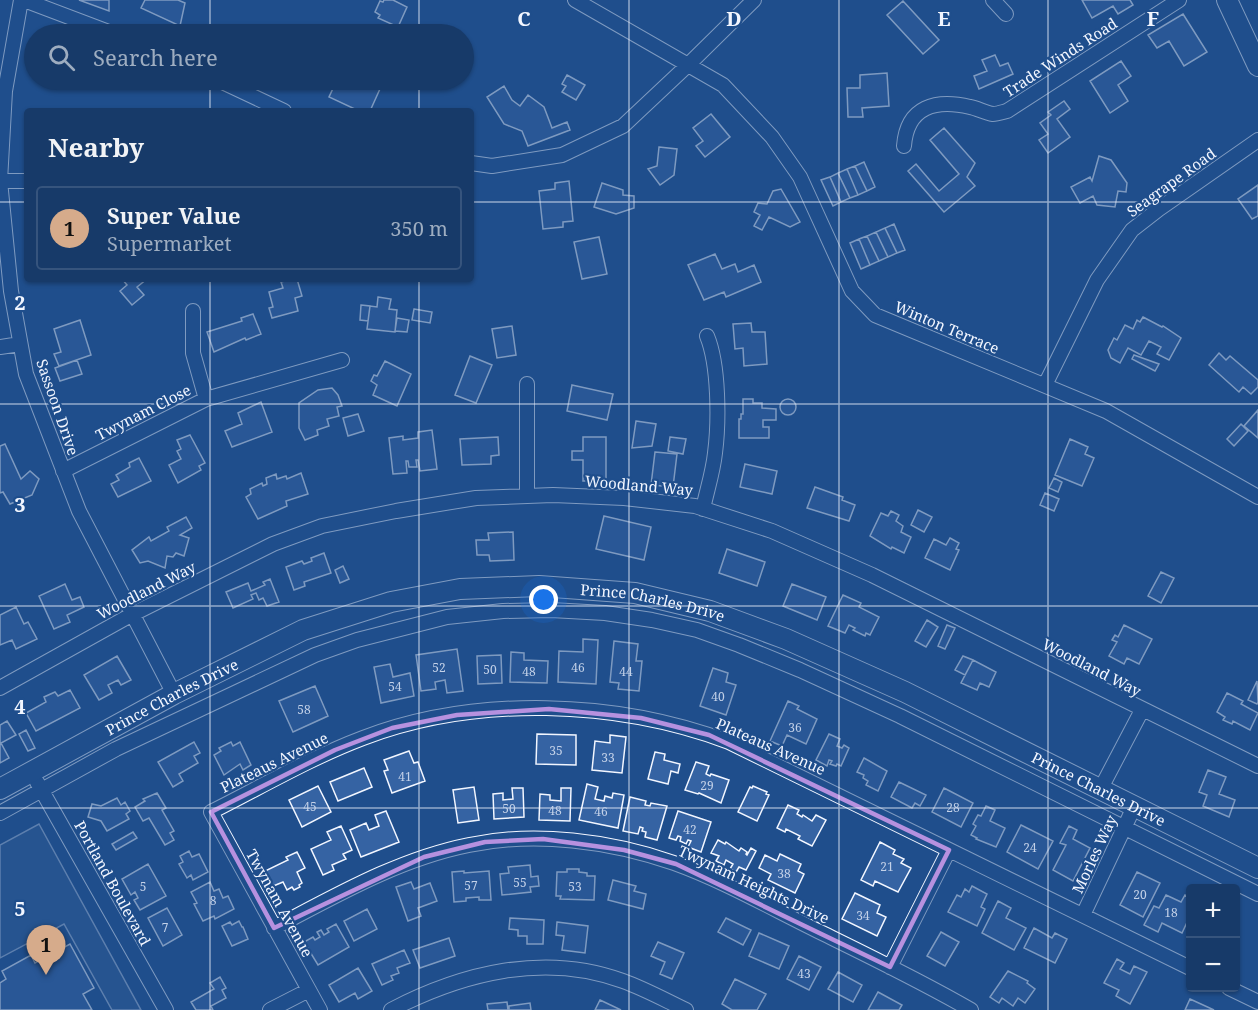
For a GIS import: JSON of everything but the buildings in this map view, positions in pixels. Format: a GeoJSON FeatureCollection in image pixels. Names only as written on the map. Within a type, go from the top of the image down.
{"type":"FeatureCollection","features":[{"type":"Feature","properties":{"kind":"highway"},"geometry":{"type":"LineString","coordinates":[[1227,0],[1258,66]]}},
{"type":"Feature","properties":{"kind":"highway","name":"Prince Charles Drive"},"geometry":{"type":"LineString","coordinates":[[0,789],[174,694],[303,630],[391,602],[460,589],[539,586],[635,593],[710,611],[786,639],[905,692],[1258,868]]}},
{"type":"Feature","properties":{"kind":"street"},"geometry":{"type":"LineString","coordinates":[[23,0],[87,24]]}},
{"type":"Feature","properties":{"kind":"street","name":"Sassoon Drive"},"geometry":{"type":"LineString","coordinates":[[23,0],[4,91],[0,181],[11,291],[26,374],[79,511],[174,694]]}},
{"type":"Feature","properties":{"kind":"street","name":"Winton Terrace"},"geometry":{"type":"LineString","coordinates":[[575,0],[723,85],[772,137],[800,177],[852,291],[875,315],[1106,411],[1258,497]]}},
{"type":"Feature","properties":{"kind":"street"},"geometry":{"type":"LineString","coordinates":[[474,163],[492,166],[562,155],[623,126],[754,0]]}},
{"type":"Feature","properties":{"kind":"street"},"geometry":{"type":"LineString","coordinates":[[993,0],[1006,14]]}},
{"type":"Feature","properties":{"kind":"street","name":"Trade Winds Road"},"geometry":{"type":"LineString","coordinates":[[904,146],[904,134],[916,113],[932,105],[953,103],[992,114],[1007,111],[1179,0]]}},
{"type":"Feature","properties":{"kind":"street"},"geometry":{"type":"LineString","coordinates":[[239,90],[278,108]]}},
{"type":"Feature","properties":{"kind":"street","name":"Seagrape Road"},"geometry":{"type":"LineString","coordinates":[[1045,385],[1097,280],[1132,230],[1258,140]]}},
{"type":"Feature","properties":{"kind":"street"},"geometry":{"type":"LineString","coordinates":[[0,181],[24,181]]}},
{"type":"Feature","properties":{"kind":"street","name":"Twynam Close"},"geometry":{"type":"LineString","coordinates":[[194,311],[194,353],[206,399]]}},
{"type":"Feature","properties":{"kind":"street"},"geometry":{"type":"LineString","coordinates":[[703,509],[715,453],[717,402],[713,350],[707,336]]}},
{"type":"Feature","properties":{"kind":"street"},"geometry":{"type":"LineString","coordinates":[[0,347],[20,344]]}},
{"type":"Feature","properties":{"kind":"street","name":"Twynam Close"},"geometry":{"type":"LineString","coordinates":[[63,471],[206,399],[342,360]]}},
{"type":"Feature","properties":{"kind":"street"},"geometry":{"type":"LineString","coordinates":[[527,384],[527,496]]}},
{"type":"Feature","properties":{"kind":"street","name":"Woodland Way"},"geometry":{"type":"LineString","coordinates":[[0,688],[131,615],[273,544],[322,526],[476,498],[553,495],[624,498],[703,509],[772,531],[872,575],[1258,766]]}},
{"type":"Feature","properties":{"kind":"street"},"geometry":{"type":"LineString","coordinates":[[0,813],[116,749],[315,655],[347,643],[447,617],[503,611],[551,610],[605,613],[698,630],[800,670],[900,716],[1258,894]]}},
{"type":"Feature","properties":{"kind":"street","name":"Plateaus Avenue"},"geometry":{"type":"LineString","coordinates":[[211,812],[335,750],[392,728],[424,720],[487,711],[559,709],[641,718],[709,735],[788,770],[1186,966]]}},
{"type":"Feature","properties":{"kind":"street"},"geometry":{"type":"LineString","coordinates":[[1100,790],[1142,710]]}},
{"type":"Feature","properties":{"kind":"street","name":"Portland Boulevard"},"geometry":{"type":"LineString","coordinates":[[32,772],[166,1010]]}},
{"type":"Feature","properties":{"kind":"street","name":"Morles Way"},"geometry":{"type":"LineString","coordinates":[[1083,915],[1134,807]]}},
{"type":"Feature","properties":{"kind":"street","name":"Twynam Avenue"},"geometry":{"type":"LineString","coordinates":[[211,812],[320,1010]]}},
{"type":"Feature","properties":{"kind":"street","name":"Twynam Heights Drive"},"geometry":{"type":"LineString","coordinates":[[274,928],[359,884],[424,856],[484,842],[543,839],[597,845],[651,856],[676,864],[734,889],[971,1010]]}},
{"type":"Feature","properties":{"kind":"street"},"geometry":{"type":"LineString","coordinates":[[890,967],[949,850]]}},
{"type":"Feature","properties":{"kind":"street"},"geometry":{"type":"LineString","coordinates":[[392,1010],[450,983],[476,976],[526,968],[552,968],[601,974],[623,981],[686,1010]]}},
{"type":"Feature","properties":{"kind":"street"},"geometry":{"type":"LineString","coordinates":[[270,1010],[309,990]]}},
{"type":"Feature","properties":{"kind":"street"},"geometry":{"type":"LineString","coordinates":[[1239,992],[1258,1002]]}},
{"type":"Feature","properties":{"kind":"highlighted area"},"geometry":{"type":"Polygon","coordinates":[[[549,709],[641,718],[709,735],[949,850],[890,967],[676,864],[624,850],[543,839],[485,842],[424,857],[274,928],[211,812],[335,750],[392,728],[457,715],[549,709]]]}},
{"type":"Feature","properties":{"kind":"shaded area"},"geometry":{"type":"Polygon","coordinates":[[[39,824],[141,1010],[112,1010],[64,924],[0,958],[0,845],[39,824]]]}},
{"type":"Feature","properties":{"kind":"place","name":"Super Value"},"geometry":{"type":"Point","coordinates":[46,975]}}]}
